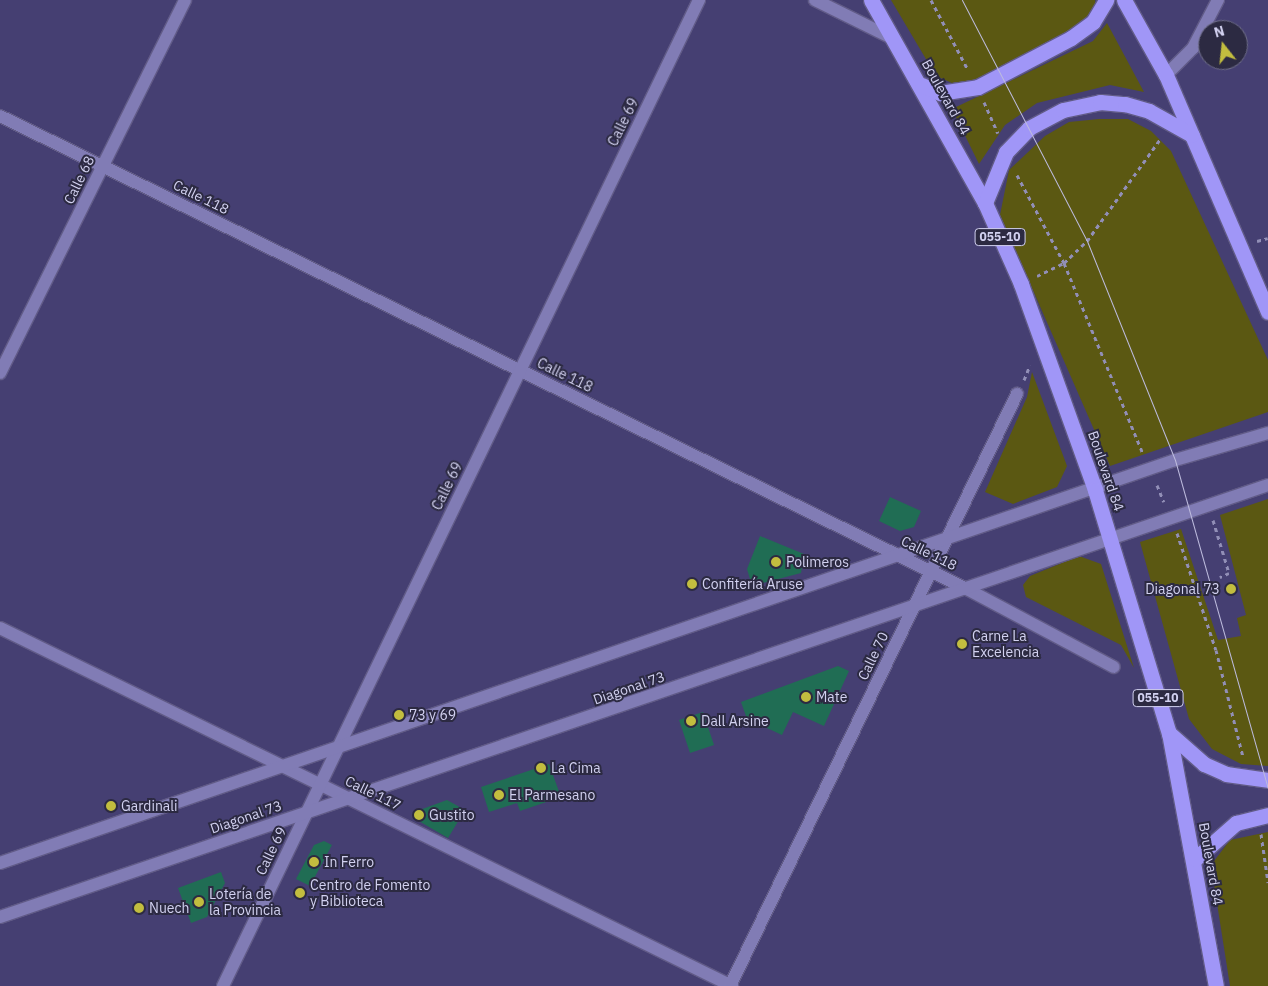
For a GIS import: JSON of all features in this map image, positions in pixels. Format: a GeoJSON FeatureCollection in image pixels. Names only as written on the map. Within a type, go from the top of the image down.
{"type":"FeatureCollection","features":[{"type":"Feature","properties":{"kind":"highway","name":"Boulevard 84"},"geometry":{"type":"LineString","coordinates":[[871,0],[922,85],[985,204],[1021,284],[1095,490],[1112,539],[1169,733],[1195,859],[1216,986]]}},
{"type":"Feature","properties":{"kind":"highway"},"geometry":{"type":"LineString","coordinates":[[922,85],[940,93],[978,87],[1071,38],[1093,22],[1106,0]]}},
{"type":"Feature","properties":{"kind":"highway"},"geometry":{"type":"LineString","coordinates":[[1124,0],[1166,75],[1268,312]]}},
{"type":"Feature","properties":{"kind":"highway"},"geometry":{"type":"LineString","coordinates":[[985,204],[1006,152],[1029,128],[1063,110],[1100,102],[1125,104],[1171,122],[1192,135]]}},
{"type":"Feature","properties":{"kind":"highway"},"geometry":{"type":"LineString","coordinates":[[1169,733],[1204,764],[1249,779],[1268,780]]}},
{"type":"Feature","properties":{"kind":"highway"},"geometry":{"type":"LineString","coordinates":[[1195,859],[1236,823],[1263,816]]}},
{"type":"Feature","properties":{"kind":"street","name":"Calle 68"},"geometry":{"type":"LineString","coordinates":[[0,373],[185,0]]}},
{"type":"Feature","properties":{"kind":"street","name":"Calle 69"},"geometry":{"type":"LineString","coordinates":[[223,986],[699,0]]}},
{"type":"Feature","properties":{"kind":"street"},"geometry":{"type":"LineString","coordinates":[[815,0],[894,39]]}},
{"type":"Feature","properties":{"kind":"street"},"geometry":{"type":"LineString","coordinates":[[1166,75],[1193,48],[1218,0]]}},
{"type":"Feature","properties":{"kind":"street","name":"Calle 118"},"geometry":{"type":"LineString","coordinates":[[0,116],[931,571],[1114,667]]}},
{"type":"Feature","properties":{"kind":"street","name":"Calle 70"},"geometry":{"type":"LineString","coordinates":[[731,986],[1017,394]]}},
{"type":"Feature","properties":{"kind":"street"},"geometry":{"type":"LineString","coordinates":[[0,863],[945,543],[1095,490],[1268,433]]}},
{"type":"Feature","properties":{"kind":"street","name":"Diagonal 73"},"geometry":{"type":"LineString","coordinates":[[0,917],[1268,485]]}},
{"type":"Feature","properties":{"kind":"street","name":"Calle 117"},"geometry":{"type":"LineString","coordinates":[[0,628],[731,986]]}},
{"type":"Feature","properties":{"kind":"path"},"geometry":{"type":"LineString","coordinates":[[931,0],[978,87],[1006,152],[1064,263],[1150,472],[1172,518],[1216,650],[1249,779]]}},
{"type":"Feature","properties":{"kind":"path"},"geometry":{"type":"LineString","coordinates":[[1021,284],[1064,263],[1135,180],[1171,122]]}},
{"type":"Feature","properties":{"kind":"path"},"geometry":{"type":"LineString","coordinates":[[1209,505],[1229,573],[1220,577]]}},
{"type":"Feature","properties":{"kind":"path"},"geometry":{"type":"LineString","coordinates":[[1263,816],[1268,882]]}},
{"type":"Feature","properties":{"kind":"shaded area"},"geometry":{"type":"Polygon","coordinates":[[[891,0],[1095,0],[1096,6],[1088,20],[1020,61],[971,81],[952,83],[936,76],[891,0]]]}},
{"type":"Feature","properties":{"kind":"shaded area"},"geometry":{"type":"Polygon","coordinates":[[[1107,23],[1144,92],[1110,85],[1037,103],[1005,125],[979,164],[952,109],[1093,41],[1107,23]]]}},
{"type":"Feature","properties":{"kind":"shaded area"},"geometry":{"type":"Polygon","coordinates":[[[1128,119],[1151,131],[1171,151],[1268,360],[1268,412],[1110,466],[1000,215],[1009,170],[1045,136],[1069,122],[1128,119]]]}},
{"type":"Feature","properties":{"kind":"shaded area"},"geometry":{"type":"Polygon","coordinates":[[[1032,372],[1067,466],[1057,487],[1013,504],[985,492],[1027,397],[1032,372]]]}},
{"type":"Feature","properties":{"kind":"shaded area"},"geometry":{"type":"Polygon","coordinates":[[[1268,499],[1268,766],[1241,764],[1212,749],[1189,719],[1140,542],[1181,529],[1218,640],[1241,636],[1237,618],[1246,615],[1220,515],[1268,499]]]}},
{"type":"Feature","properties":{"kind":"shaded area"},"geometry":{"type":"Polygon","coordinates":[[[1079,556],[1101,564],[1134,668],[1121,645],[1026,597],[1023,585],[1030,576],[1079,556]]]}},
{"type":"Feature","properties":{"kind":"shaded area"},"geometry":{"type":"Polygon","coordinates":[[[1268,832],[1268,986],[1230,986],[1211,865],[1230,840],[1268,832]]]}},
{"type":"Feature","properties":{"kind":"building"},"geometry":{"type":"Polygon","coordinates":[[[890,497],[921,511],[914,527],[900,531],[879,521],[890,497]]]}},
{"type":"Feature","properties":{"kind":"building","name":"Polimeros"},"geometry":{"type":"Polygon","coordinates":[[[760,536],[804,554],[801,573],[752,586],[747,569],[760,536]]]}},
{"type":"Feature","properties":{"kind":"building","name":"Mate"},"geometry":{"type":"Polygon","coordinates":[[[838,666],[849,671],[824,726],[793,712],[782,735],[747,719],[741,702],[838,666]]]}},
{"type":"Feature","properties":{"kind":"building"},"geometry":{"type":"Polygon","coordinates":[[[703,712],[714,745],[690,753],[679,720],[703,712]]]}},
{"type":"Feature","properties":{"kind":"building"},"geometry":{"type":"Polygon","coordinates":[[[549,764],[561,797],[520,811],[517,803],[489,812],[481,787],[549,764]]]}},
{"type":"Feature","properties":{"kind":"building"},"geometry":{"type":"Polygon","coordinates":[[[447,800],[465,810],[448,838],[417,820],[414,812],[447,800]]]}},
{"type":"Feature","properties":{"kind":"building","name":"In Ferro"},"geometry":{"type":"Polygon","coordinates":[[[324,841],[332,845],[310,886],[296,879],[314,845],[324,841]]]}},
{"type":"Feature","properties":{"kind":"building","name":"Lotería de la Provincia"},"geometry":{"type":"Polygon","coordinates":[[[221,872],[225,883],[207,917],[191,923],[178,888],[221,872]]]}},
{"type":"Feature","properties":{"kind":"tram line"},"geometry":{"type":"LineString","coordinates":[[962,0],[1087,241],[1175,460],[1268,789]]}},
{"type":"Feature","properties":{"kind":"place","name":"Polimeros"},"geometry":{"type":"Point","coordinates":[776,562]}},
{"type":"Feature","properties":{"kind":"place","name":"Confitería Aruse"},"geometry":{"type":"Point","coordinates":[692,584]}},
{"type":"Feature","properties":{"kind":"place","name":"Diagonal 73"},"geometry":{"type":"Point","coordinates":[1231,589]}},
{"type":"Feature","properties":{"kind":"place","name":"Carne La Excelencia"},"geometry":{"type":"Point","coordinates":[962,644]}},
{"type":"Feature","properties":{"kind":"place","name":"Mate"},"geometry":{"type":"Point","coordinates":[806,697]}},
{"type":"Feature","properties":{"kind":"place","name":"73 y 69"},"geometry":{"type":"Point","coordinates":[399,715]}},
{"type":"Feature","properties":{"kind":"place","name":"Dall Arsine"},"geometry":{"type":"Point","coordinates":[691,721]}},
{"type":"Feature","properties":{"kind":"place","name":"La Cima"},"geometry":{"type":"Point","coordinates":[541,768]}},
{"type":"Feature","properties":{"kind":"place","name":"El Parmesano"},"geometry":{"type":"Point","coordinates":[499,795]}},
{"type":"Feature","properties":{"kind":"place","name":"Gardinali"},"geometry":{"type":"Point","coordinates":[111,806]}},
{"type":"Feature","properties":{"kind":"place","name":"Gustito"},"geometry":{"type":"Point","coordinates":[419,815]}},
{"type":"Feature","properties":{"kind":"place","name":"In Ferro"},"geometry":{"type":"Point","coordinates":[314,862]}},
{"type":"Feature","properties":{"kind":"place","name":"Centro de Fomento y Biblioteca"},"geometry":{"type":"Point","coordinates":[300,893]}},
{"type":"Feature","properties":{"kind":"place","name":"Lotería de la Provincia"},"geometry":{"type":"Point","coordinates":[199,902]}},
{"type":"Feature","properties":{"kind":"place","name":"Nuech"},"geometry":{"type":"Point","coordinates":[139,908]}}]}
